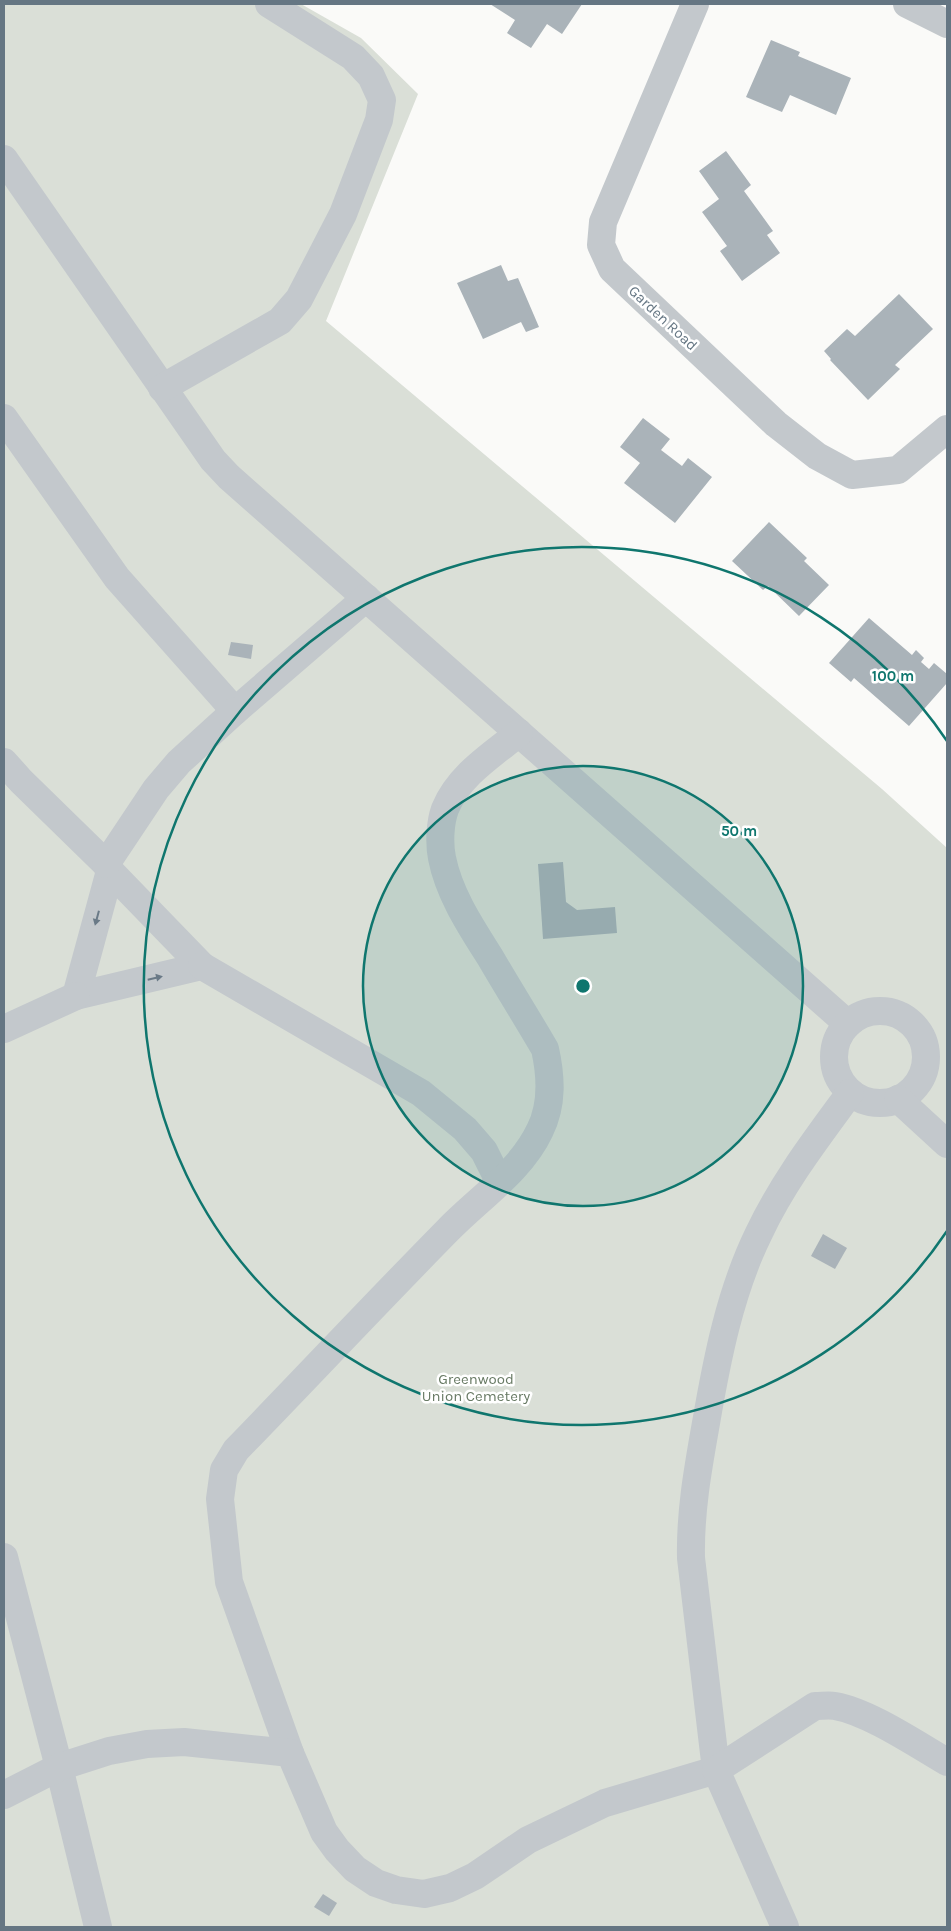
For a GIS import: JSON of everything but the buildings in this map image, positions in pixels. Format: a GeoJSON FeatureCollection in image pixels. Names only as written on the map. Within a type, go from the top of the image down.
{"type":"FeatureCollection","features":[{"type":"Feature","properties":{"kind":"street"},"geometry":{"type":"LineString","coordinates":[[162,388],[280,320],[299,299],[343,214],[379,120],[382,100],[371,76],[359,63],[345,52],[269,4]]}},
{"type":"Feature","properties":{"kind":"street","name":"Garden Road"},"geometry":{"type":"LineString","coordinates":[[695,4],[603,222],[601,245],[612,269],[776,424],[817,456],[852,474],[898,470],[947,429]]}},
{"type":"Feature","properties":{"kind":"street"},"geometry":{"type":"LineString","coordinates":[[907,4],[947,24]]}},
{"type":"Feature","properties":{"kind":"street"},"geometry":{"type":"LineString","coordinates":[[4,159],[212,460],[848,1024]]}},
{"type":"Feature","properties":{"kind":"street"},"geometry":{"type":"LineString","coordinates":[[4,418],[117,578],[235,711]]}},
{"type":"Feature","properties":{"kind":"street"},"geometry":{"type":"LineString","coordinates":[[76,996],[108,868],[156,789],[179,762],[235,711],[366,598]]}},
{"type":"Feature","properties":{"kind":"street"},"geometry":{"type":"LineString","coordinates":[[519,733],[474,770],[458,787],[445,809],[440,834],[442,858],[451,885],[466,919],[545,1049],[550,1072],[550,1100],[540,1130],[520,1161],[450,1228],[236,1450],[224,1470],[220,1499],[229,1582],[290,1753],[324,1832],[336,1850],[356,1869],[376,1883],[396,1890],[424,1894],[450,1888],[490,1867],[528,1840],[605,1803],[716,1770],[815,1706],[833,1705],[850,1710],[870,1719],[947,1762]]}},
{"type":"Feature","properties":{"kind":"street"},"geometry":{"type":"LineString","coordinates":[[4,762],[202,966],[421,1093],[465,1129],[484,1151],[499,1181]]}},
{"type":"Feature","properties":{"kind":"street"},"geometry":{"type":"LineString","coordinates":[[4,1029],[76,996],[202,966]]}},
{"type":"Feature","properties":{"kind":"street"},"geometry":{"type":"LineString","coordinates":[[876,1011],[891,1012],[905,1019],[917,1029],[923,1042],[926,1057],[924,1072],[916,1085],[906,1095],[878,1104],[863,1101],[850,1093],[840,1081],[834,1067],[834,1051],[838,1037],[848,1024],[860,1015],[876,1011]]}},
{"type":"Feature","properties":{"kind":"street"},"geometry":{"type":"LineString","coordinates":[[785,1927],[716,1770],[691,1558],[690,1528],[697,1471],[714,1373],[732,1306],[745,1267],[758,1233],[796,1167],[850,1093]]}},
{"type":"Feature","properties":{"kind":"street"},"geometry":{"type":"LineString","coordinates":[[898,1099],[947,1144]]}},
{"type":"Feature","properties":{"kind":"street"},"geometry":{"type":"LineString","coordinates":[[5,1569],[59,1767],[98,1927]]}},
{"type":"Feature","properties":{"kind":"street"},"geometry":{"type":"LineString","coordinates":[[4,1795],[59,1767],[109,1751],[147,1744],[184,1742],[290,1753]]}},
{"type":"Feature","properties":{"kind":"green space","name":"Greenwood Union Cemetery"},"geometry":{"type":"Polygon","coordinates":[[[4,4],[301,4],[361,38],[418,94],[326,321],[882,789],[947,848],[947,1927],[4,1927],[4,4]]]}}]}
